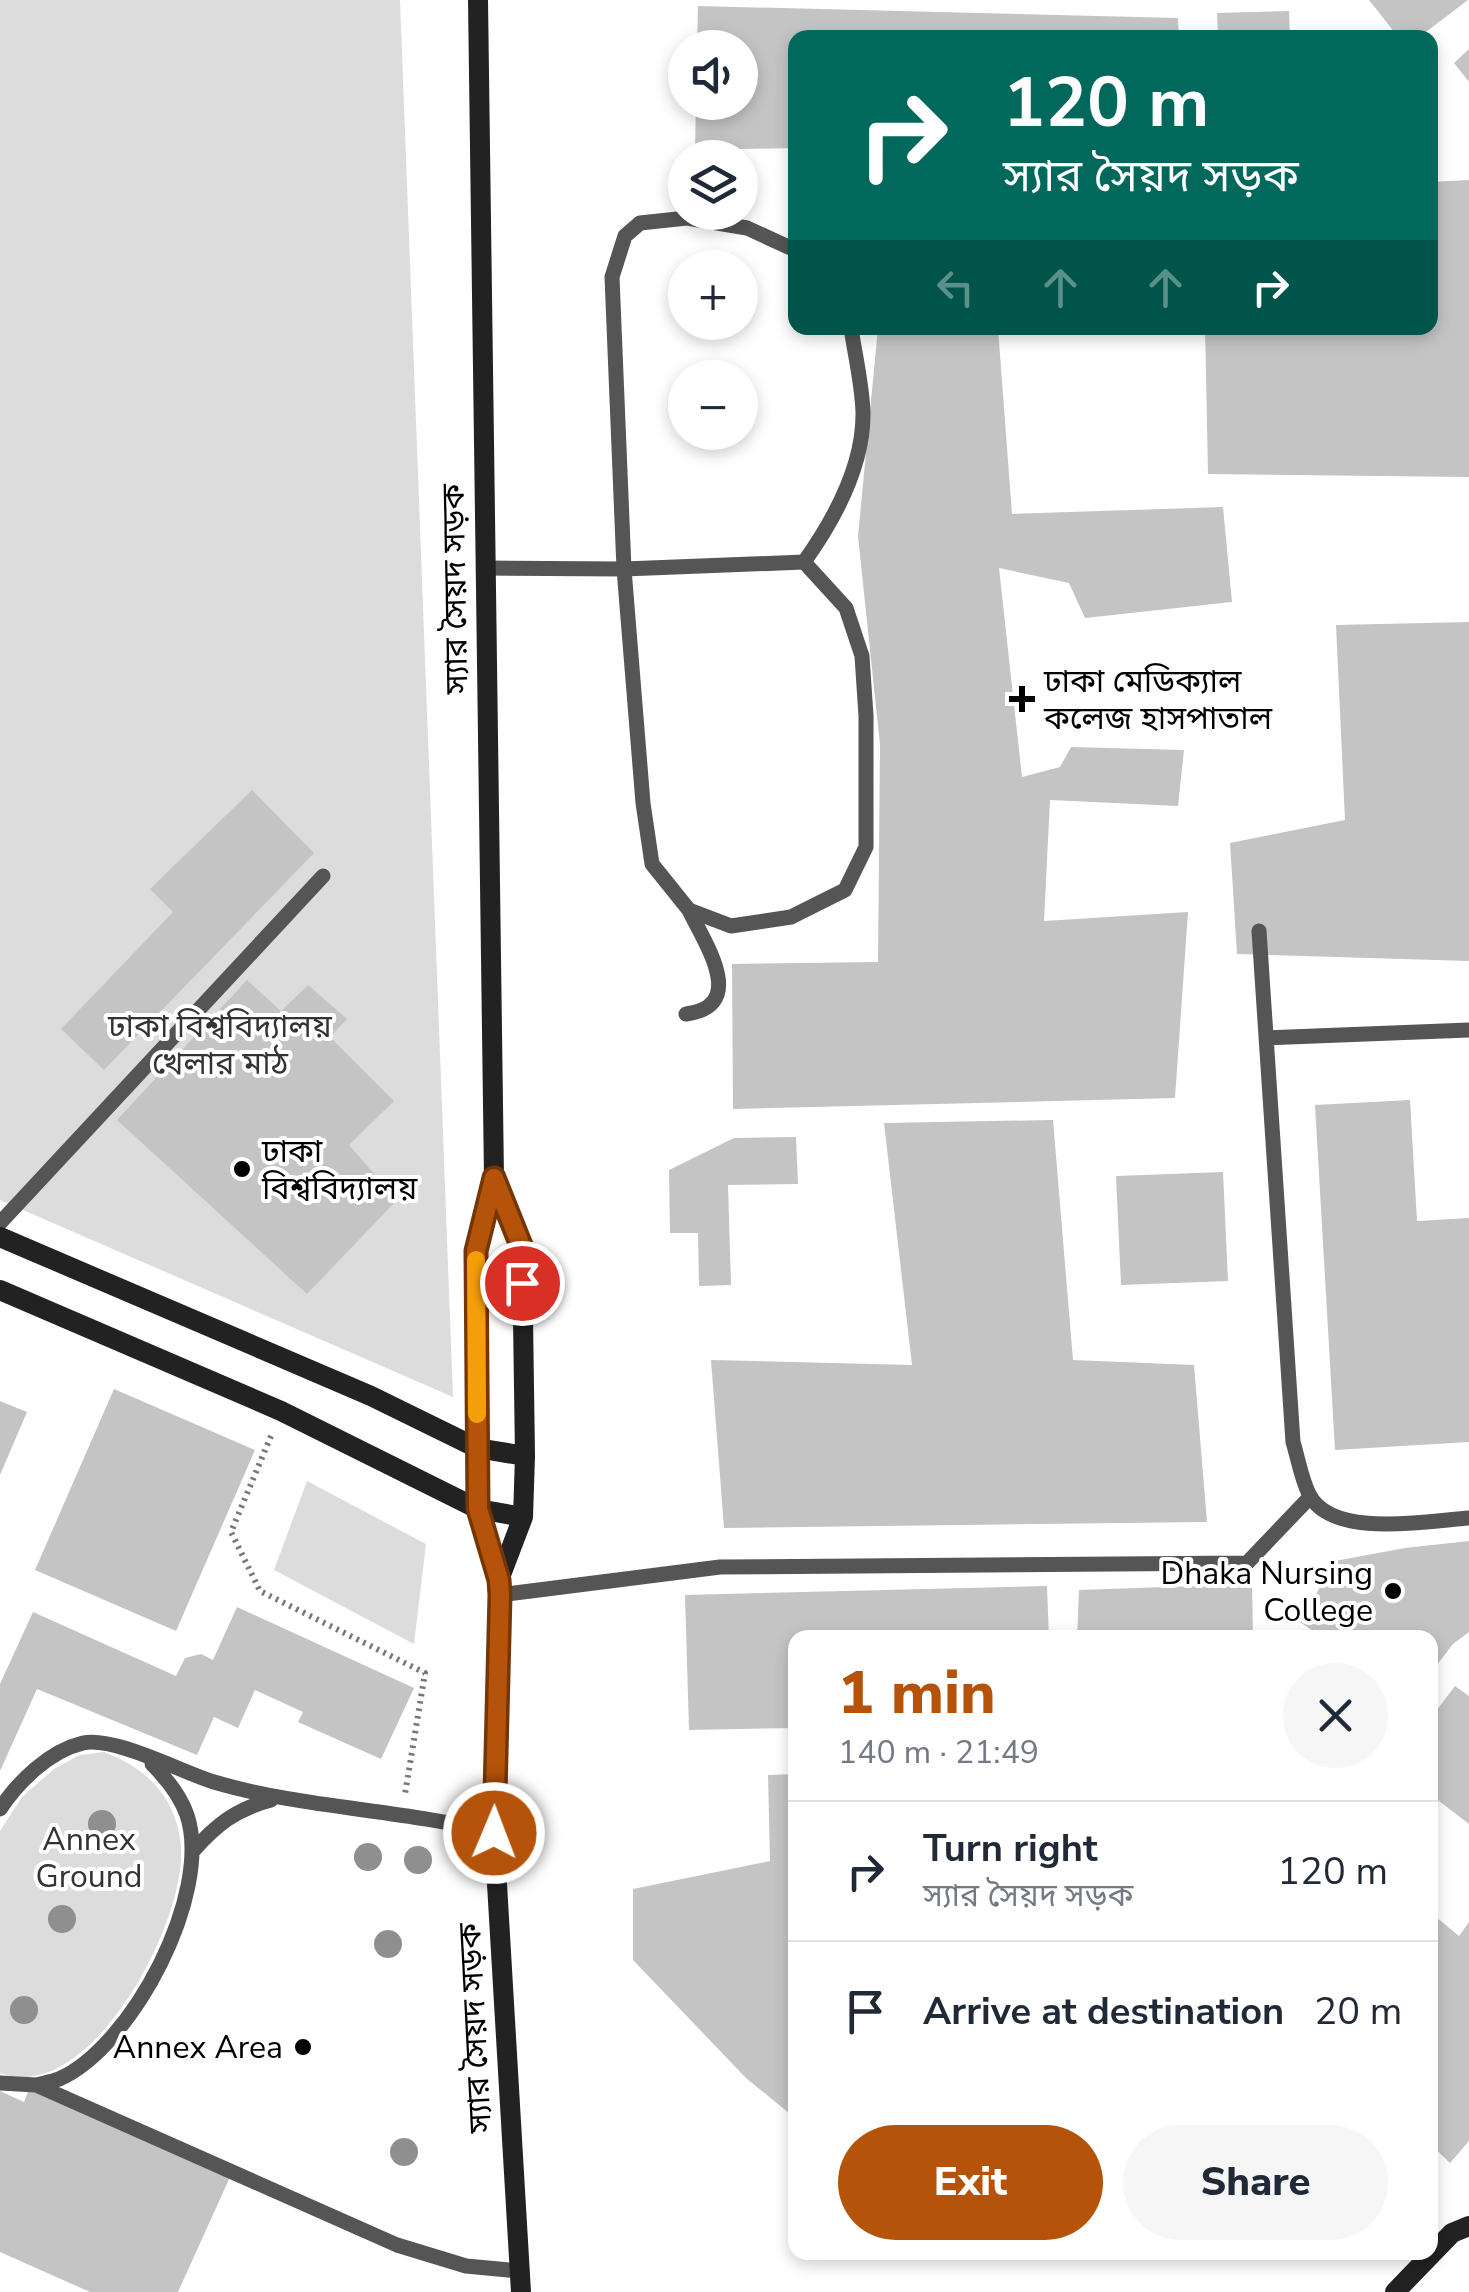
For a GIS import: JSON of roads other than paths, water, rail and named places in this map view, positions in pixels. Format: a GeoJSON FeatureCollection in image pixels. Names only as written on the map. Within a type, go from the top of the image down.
{"type":"FeatureCollection","features":[{"type":"Feature","properties":{"kind":"main road","name":"স্যার সৈয়দ সড়ক"},"geometry":{"type":"LineString","coordinates":[[478,0],[494,1178],[476,1251],[478,1509],[499,1587],[494,1833],[520,2281]]}},
{"type":"Feature","properties":{"kind":"main road","name":"স্যার সৈয়দ সড়ক"},"geometry":{"type":"LineString","coordinates":[[494,1178],[522,1248],[525,1456],[523,1517],[499,1587]]}},
{"type":"Feature","properties":{"kind":"main road"},"geometry":{"type":"LineString","coordinates":[[0,1237],[372,1396],[477,1448],[525,1456]]}},
{"type":"Feature","properties":{"kind":"main road"},"geometry":{"type":"LineString","coordinates":[[0,1290],[281,1411],[478,1509],[523,1517]]}},
{"type":"Feature","properties":{"kind":"main road"},"geometry":{"type":"LineString","coordinates":[[1438,2248],[1452,2234],[1469,2226]]}},
{"type":"Feature","properties":{"kind":"main road"},"geometry":{"type":"LineString","coordinates":[[1395,2292],[1426,2260]]}},
{"type":"Feature","properties":{"kind":"lane"},"geometry":{"type":"LineString","coordinates":[[686,1014],[701,1012],[714,1004],[719,989],[718,972],[689,910],[652,864],[643,803],[624,569],[612,277],[625,236],[640,223],[687,218],[746,228],[788,247]]}},
{"type":"Feature","properties":{"kind":"lane"},"geometry":{"type":"LineString","coordinates":[[804,562],[842,501],[859,446],[863,413],[852,335]]}},
{"type":"Feature","properties":{"kind":"lane"},"geometry":{"type":"LineString","coordinates":[[485,568],[624,569],[804,562],[846,608],[862,656],[866,716],[866,847],[846,890],[791,917],[731,926],[689,910]]}},
{"type":"Feature","properties":{"kind":"lane"},"geometry":{"type":"LineString","coordinates":[[0,1223],[323,876]]}},
{"type":"Feature","properties":{"kind":"lane"},"geometry":{"type":"LineString","coordinates":[[1259,931],[1293,1442],[1310,1497],[1340,1521],[1385,1523],[1469,1518]]}},
{"type":"Feature","properties":{"kind":"lane"},"geometry":{"type":"LineString","coordinates":[[1266,1038],[1469,1030]]}},
{"type":"Feature","properties":{"kind":"lane"},"geometry":{"type":"LineString","coordinates":[[499,1587],[720,1567],[1247,1563],[1310,1497]]}},
{"type":"Feature","properties":{"kind":"lane"},"geometry":{"type":"LineString","coordinates":[[0,1810],[44,1762],[84,1743],[104,1743],[274,1798],[402,1813],[494,1833]]}},
{"type":"Feature","properties":{"kind":"lane"},"geometry":{"type":"LineString","coordinates":[[0,2083],[58,2080],[84,2063],[116,2033],[140,2000],[172,1934],[187,1892],[192,1851],[188,1816],[166,1777],[146,1758]]}},
{"type":"Feature","properties":{"kind":"lane"},"geometry":{"type":"LineString","coordinates":[[192,1851],[226,1818],[249,1805],[274,1798]]}},
{"type":"Feature","properties":{"kind":"lane"},"geometry":{"type":"LineString","coordinates":[[36,2084],[397,2246],[520,2281]]}},
{"type":"Feature","properties":{"kind":"place","name":"ঢাকা মেডিক্যাল কলেজ হাসপাতাল"},"geometry":{"type":"Point","coordinates":[1022,699]}},
{"type":"Feature","properties":{"kind":"place","name":"ঢাকা বিশ্ববিদ্যালয়"},"geometry":{"type":"Point","coordinates":[242,1169]}},
{"type":"Feature","properties":{"kind":"place","name":"Dhaka Nursing College"},"geometry":{"type":"Point","coordinates":[1393,1591]}},
{"type":"Feature","properties":{"kind":"place","name":"Annex Area"},"geometry":{"type":"Point","coordinates":[303,2047]}},
{"type":"Feature","properties":{"kind":"park label","name":"ঢাকা বিশ্ববিদ্যালয় খেলার মাঠ"},"geometry":{"type":"Point","coordinates":[220,1044]}},
{"type":"Feature","properties":{"kind":"park label","name":"Annex Ground"},"geometry":{"type":"Point","coordinates":[89,1858]}}]}
